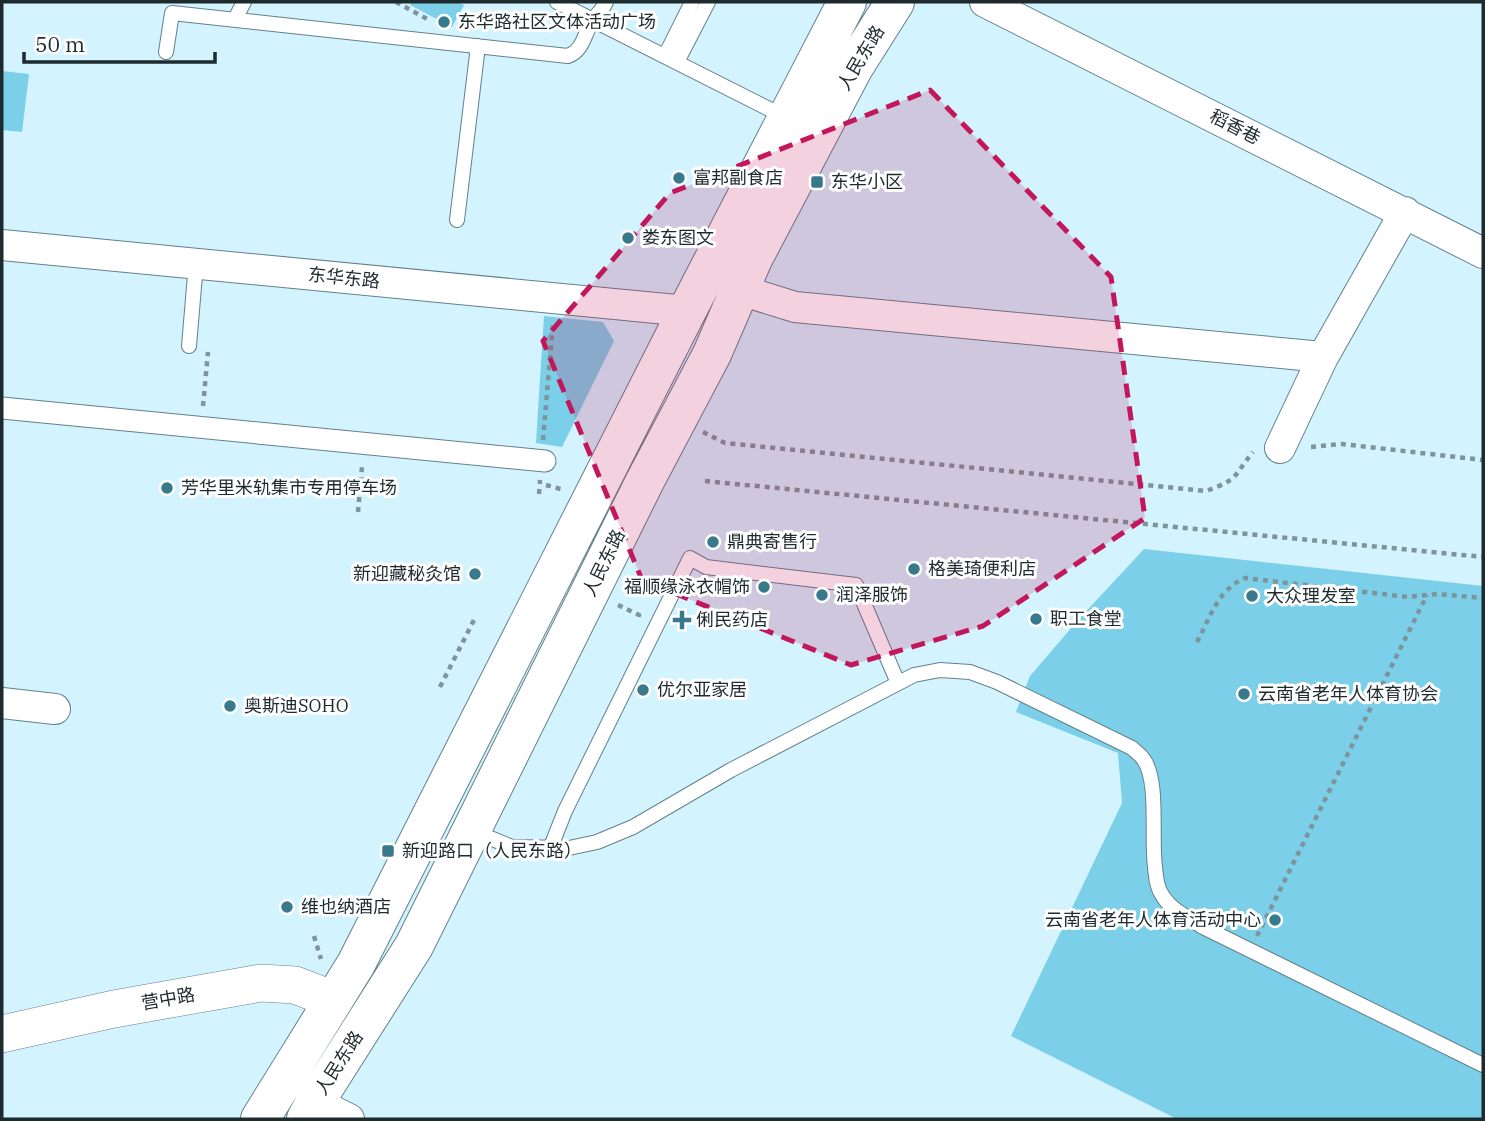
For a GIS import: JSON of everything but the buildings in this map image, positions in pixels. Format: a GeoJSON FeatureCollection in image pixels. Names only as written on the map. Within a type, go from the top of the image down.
{"type":"FeatureCollection","features":[{"type":"Feature","properties":{"kind":"main road"},"geometry":{"type":"LineString","coordinates":[[260,1119],[356,964],[847,2]]}},
{"type":"Feature","properties":{"kind":"main road","name":"人民东路"},"geometry":{"type":"LineString","coordinates":[[310,1111],[414,946],[645,481],[712,354],[753,259],[854,66],[895,2]]}},
{"type":"Feature","properties":{"kind":"street","name":"稻香巷"},"geometry":{"type":"LineString","coordinates":[[985,2],[1483,253]]}},
{"type":"Feature","properties":{"kind":"street"},"geometry":{"type":"LineString","coordinates":[[1280,448],[1324,357],[1405,212]]}},
{"type":"Feature","properties":{"kind":"street","name":"东华东路"},"geometry":{"type":"LineString","coordinates":[[2,245],[687,312]]}},
{"type":"Feature","properties":{"kind":"street"},"geometry":{"type":"LineString","coordinates":[[740,290],[795,307],[1324,357]]}},
{"type":"Feature","properties":{"kind":"street"},"geometry":{"type":"LineString","coordinates":[[2,408],[543,461]]}},
{"type":"Feature","properties":{"kind":"street"},"geometry":{"type":"LineString","coordinates":[[2,703],[55,709]]}},
{"type":"Feature","properties":{"kind":"street","name":"营中路"},"geometry":{"type":"LineString","coordinates":[[2,1034],[114,1009],[261,983],[295,985],[334,1000]]}},
{"type":"Feature","properties":{"kind":"street"},"geometry":{"type":"LineString","coordinates":[[310,1111],[349,1119]]}},
{"type":"Feature","properties":{"kind":"lane"},"geometry":{"type":"LineString","coordinates":[[236,19],[244,2]]}},
{"type":"Feature","properties":{"kind":"lane"},"geometry":{"type":"LineString","coordinates":[[557,2],[786,117]]}},
{"type":"Feature","properties":{"kind":"lane"},"geometry":{"type":"LineString","coordinates":[[166,51],[172,13],[571,55],[579,48],[593,20],[607,2]]}},
{"type":"Feature","properties":{"kind":"lane"},"geometry":{"type":"LineString","coordinates":[[671,59],[692,2]]}},
{"type":"Feature","properties":{"kind":"lane"},"geometry":{"type":"LineString","coordinates":[[671,59],[708,2]]}},
{"type":"Feature","properties":{"kind":"lane"},"geometry":{"type":"LineString","coordinates":[[457,220],[478,46]]}},
{"type":"Feature","properties":{"kind":"lane"},"geometry":{"type":"LineString","coordinates":[[189,346],[197,263]]}},
{"type":"Feature","properties":{"kind":"lane"},"geometry":{"type":"LineString","coordinates":[[550,849],[565,811],[690,558],[706,567],[856,585],[898,683]]}},
{"type":"Feature","properties":{"kind":"lane"},"geometry":{"type":"LineString","coordinates":[[472,830],[512,847],[569,848],[597,842],[633,827],[731,770],[914,675],[940,670],[970,672],[997,682],[1132,748],[1144,759],[1150,773],[1153,801],[1152,846],[1157,884],[1163,898],[1177,911],[1483,1065]]}},
{"type":"Feature","properties":{"kind":"path"},"geometry":{"type":"LineString","coordinates":[[539,494],[555,299]]}},
{"type":"Feature","properties":{"kind":"path"},"geometry":{"type":"LineString","coordinates":[[189,346],[208,348],[201,427]]}},
{"type":"Feature","properties":{"kind":"path"},"geometry":{"type":"LineString","coordinates":[[724,443],[1206,491],[1228,483],[1238,475],[1252,452],[1280,448],[1342,444],[1483,460]]}},
{"type":"Feature","properties":{"kind":"path"},"geometry":{"type":"LineString","coordinates":[[358,513],[362,467]]}},
{"type":"Feature","properties":{"kind":"path"},"geometry":{"type":"LineString","coordinates":[[705,481],[1483,557]]}},
{"type":"Feature","properties":{"kind":"path"},"geometry":{"type":"LineString","coordinates":[[1197,642],[1224,591],[1232,583],[1245,578],[1408,597],[1427,595],[1483,598]]}},
{"type":"Feature","properties":{"kind":"path"},"geometry":{"type":"LineString","coordinates":[[1250,950],[1427,595]]}},
{"type":"Feature","properties":{"kind":"path"},"geometry":{"type":"LineString","coordinates":[[440,687],[475,618]]}},
{"type":"Feature","properties":{"kind":"highlighted area"},"geometry":{"type":"Polygon","coordinates":[[[930,90],[1111,277],[1145,518],[983,626],[851,665],[642,580],[543,341],[670,193],[930,90]]]}},
{"type":"Feature","properties":{"kind":"shaded area"},"geometry":{"type":"Polygon","coordinates":[[[412,2],[457,2],[464,5],[452,27],[410,5],[412,2]]]}},
{"type":"Feature","properties":{"kind":"shaded area"},"geometry":{"type":"Polygon","coordinates":[[[2,71],[29,74],[22,132],[2,130],[2,71]]]}},
{"type":"Feature","properties":{"kind":"shaded area"},"geometry":{"type":"Polygon","coordinates":[[[544,316],[603,322],[614,341],[562,447],[536,443],[544,316]]]}},
{"type":"Feature","properties":{"kind":"shaded area","name":"云南省老年人体育活动中心"},"geometry":{"type":"Polygon","coordinates":[[[1144,549],[1483,586],[1483,1119],[1177,1119],[1011,1036],[1122,803],[1118,753],[1016,712],[1030,676],[1144,549]]]}},
{"type":"Feature","properties":{"kind":"place","name":"东华路社区文体活动广场"},"geometry":{"type":"Point","coordinates":[444,22]}},
{"type":"Feature","properties":{"kind":"place","name":"富邦副食店"},"geometry":{"type":"Point","coordinates":[679,178]}},
{"type":"Feature","properties":{"kind":"place","name":"东华小区"},"geometry":{"type":"Point","coordinates":[817,182]}},
{"type":"Feature","properties":{"kind":"place","name":"娄东图文"},"geometry":{"type":"Point","coordinates":[628,238]}},
{"type":"Feature","properties":{"kind":"place","name":"芳华里米轨集市专用停车场"},"geometry":{"type":"Point","coordinates":[167,488]}},
{"type":"Feature","properties":{"kind":"place","name":"鼎典寄售行"},"geometry":{"type":"Point","coordinates":[713,542]}},
{"type":"Feature","properties":{"kind":"place","name":"格美琦便利店"},"geometry":{"type":"Point","coordinates":[914,569]}},
{"type":"Feature","properties":{"kind":"place","name":"新迎藏秘灸馆"},"geometry":{"type":"Point","coordinates":[475,574]}},
{"type":"Feature","properties":{"kind":"place","name":"福顺缘泳衣帽饰"},"geometry":{"type":"Point","coordinates":[764,587]}},
{"type":"Feature","properties":{"kind":"place","name":"润泽服饰"},"geometry":{"type":"Point","coordinates":[822,595]}},
{"type":"Feature","properties":{"kind":"place","name":"大众理发室"},"geometry":{"type":"Point","coordinates":[1252,596]}},
{"type":"Feature","properties":{"kind":"place","name":"职工食堂"},"geometry":{"type":"Point","coordinates":[1036,619]}},
{"type":"Feature","properties":{"kind":"place","name":"俐民药店"},"geometry":{"type":"Point","coordinates":[682,620]}},
{"type":"Feature","properties":{"kind":"place","name":"优尔亚家居"},"geometry":{"type":"Point","coordinates":[643,690]}},
{"type":"Feature","properties":{"kind":"place","name":"云南省老年人体育协会"},"geometry":{"type":"Point","coordinates":[1244,694]}},
{"type":"Feature","properties":{"kind":"place","name":"奥斯迪SOHO"},"geometry":{"type":"Point","coordinates":[230,706]}},
{"type":"Feature","properties":{"kind":"place","name":"新迎路口（人民东路）"},"geometry":{"type":"Point","coordinates":[388,851]}},
{"type":"Feature","properties":{"kind":"place","name":"维也纳酒店"},"geometry":{"type":"Point","coordinates":[287,907]}},
{"type":"Feature","properties":{"kind":"place","name":"云南省老年人体育活动中心"},"geometry":{"type":"Point","coordinates":[1275,920]}}]}
